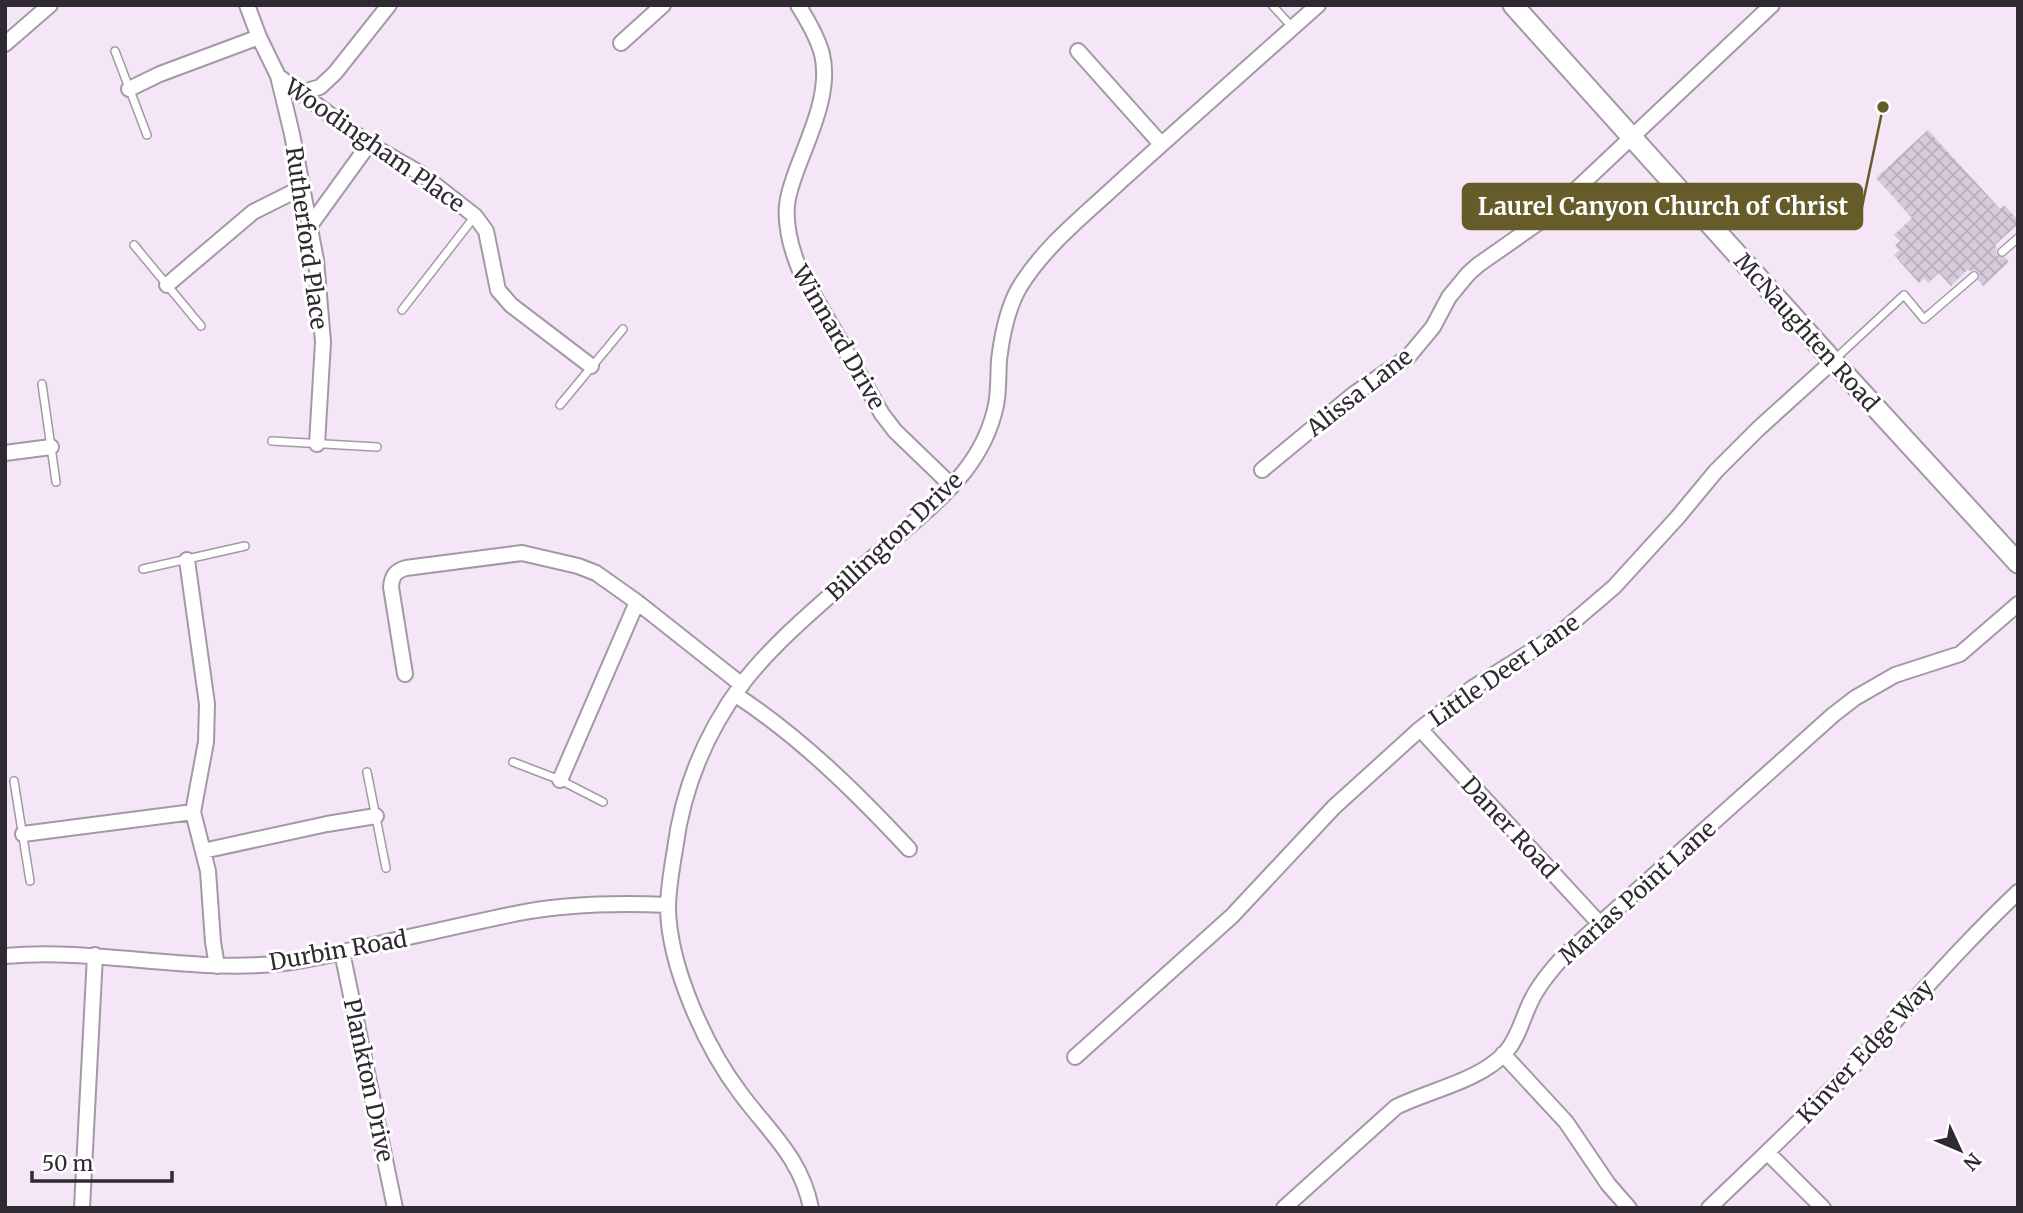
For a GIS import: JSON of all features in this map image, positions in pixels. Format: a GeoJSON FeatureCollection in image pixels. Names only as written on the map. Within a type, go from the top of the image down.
{"type":"FeatureCollection","features":[{"type":"Feature","properties":{"kind":"street"},"geometry":{"type":"LineString","coordinates":[[5,44],[50,5]]}},
{"type":"Feature","properties":{"kind":"street","name":"Woodingham Place"},"geometry":{"type":"LineString","coordinates":[[247,5],[278,76],[369,144],[420,173],[475,216],[486,231],[498,290],[511,305],[591,366]]}},
{"type":"Feature","properties":{"kind":"street"},"geometry":{"type":"LineString","coordinates":[[300,93],[320,87],[335,73],[390,5]]}},
{"type":"Feature","properties":{"kind":"street"},"geometry":{"type":"LineString","coordinates":[[621,43],[663,5]]}},
{"type":"Feature","properties":{"kind":"street","name":"Winnard Drive"},"geometry":{"type":"LineString","coordinates":[[798,5],[812,27],[822,55],[823,84],[817,114],[793,179],[787,204],[792,252],[801,273],[882,414],[895,431],[952,486]]}},
{"type":"Feature","properties":{"kind":"street","name":"Billington Drive"},"geometry":{"type":"LineString","coordinates":[[811,1208],[798,1169],[789,1154],[741,1094],[712,1051],[688,997],[670,937],[668,905],[679,822],[690,778],[704,748],[739,690],[767,656],[952,486],[965,470],[987,434],[996,404],[999,359],[1006,320],[1016,294],[1042,254],[1318,5]]}},
{"type":"Feature","properties":{"kind":"street","name":"McNaughten Road"},"geometry":{"type":"LineString","coordinates":[[1513,5],[2018,563]]}},
{"type":"Feature","properties":{"kind":"street","name":"Alissa Lane"},"geometry":{"type":"LineString","coordinates":[[1262,470],[1354,394],[1408,357],[1433,327],[1449,297],[1468,274],[1548,216],[1772,5]]}},
{"type":"Feature","properties":{"kind":"street"},"geometry":{"type":"LineString","coordinates":[[129,89],[160,74],[259,37]]}},
{"type":"Feature","properties":{"kind":"street"},"geometry":{"type":"LineString","coordinates":[[1078,51],[1161,144]]}},
{"type":"Feature","properties":{"kind":"street","name":"Rutherford Place"},"geometry":{"type":"LineString","coordinates":[[278,76],[316,260],[323,342],[317,443]]}},
{"type":"Feature","properties":{"kind":"street"},"geometry":{"type":"LineString","coordinates":[[309,227],[369,144]]}},
{"type":"Feature","properties":{"kind":"street"},"geometry":{"type":"LineString","coordinates":[[167,285],[253,212],[301,188]]}},
{"type":"Feature","properties":{"kind":"street","name":"Little Deer Lane"},"geometry":{"type":"LineString","coordinates":[[1075,1057],[1232,916],[1334,807],[1420,729],[1471,688],[1559,634],[1591,607],[1636,564],[1716,471],[1833,361]]}},
{"type":"Feature","properties":{"kind":"street"},"geometry":{"type":"LineString","coordinates":[[5,453],[51,447]]}},
{"type":"Feature","properties":{"kind":"street"},"geometry":{"type":"LineString","coordinates":[[405,674],[391,587],[392,578],[398,570],[523,553],[578,566],[596,573],[637,602],[762,712],[819,758],[909,849]]}},
{"type":"Feature","properties":{"kind":"street"},"geometry":{"type":"LineString","coordinates":[[187,560],[207,704],[206,742],[194,812],[208,871],[217,966]]}},
{"type":"Feature","properties":{"kind":"street"},"geometry":{"type":"LineString","coordinates":[[560,780],[637,602]]}},
{"type":"Feature","properties":{"kind":"street","name":"Marias Point Lane"},"geometry":{"type":"LineString","coordinates":[[1284,1208],[1396,1107],[1476,1073],[1503,1054],[1511,1045],[1532,997],[1564,956],[1855,698],[1895,675],[1960,654],[2018,604]]}},
{"type":"Feature","properties":{"kind":"street","name":"Daner Road"},"geometry":{"type":"LineString","coordinates":[[1420,729],[1600,924]]}},
{"type":"Feature","properties":{"kind":"street"},"geometry":{"type":"LineString","coordinates":[[23,834],[194,812]]}},
{"type":"Feature","properties":{"kind":"street"},"geometry":{"type":"LineString","coordinates":[[203,851],[376,816]]}},
{"type":"Feature","properties":{"kind":"street","name":"Kinver Edge Way"},"geometry":{"type":"LineString","coordinates":[[1709,1208],[1855,1064],[1945,964],[2018,892]]}},
{"type":"Feature","properties":{"kind":"street","name":"Durbin Road"},"geometry":{"type":"LineString","coordinates":[[5,956],[95,955],[217,966],[277,963],[342,952],[522,912],[576,907],[668,905]]}},
{"type":"Feature","properties":{"kind":"street","name":"Plankton Drive"},"geometry":{"type":"LineString","coordinates":[[342,952],[395,1208]]}},
{"type":"Feature","properties":{"kind":"street"},"geometry":{"type":"LineString","coordinates":[[82,1208],[95,955]]}},
{"type":"Feature","properties":{"kind":"street"},"geometry":{"type":"LineString","coordinates":[[1503,1054],[1566,1122],[1608,1184],[1629,1208]]}},
{"type":"Feature","properties":{"kind":"street"},"geometry":{"type":"LineString","coordinates":[[1767,1152],[1822,1208]]}},
{"type":"Feature","properties":{"kind":"lane"},"geometry":{"type":"LineString","coordinates":[[1272,5],[1293,28]]}},
{"type":"Feature","properties":{"kind":"lane"},"geometry":{"type":"LineString","coordinates":[[115,51],[147,135]]}},
{"type":"Feature","properties":{"kind":"lane"},"geometry":{"type":"LineString","coordinates":[[402,310],[475,216]]}},
{"type":"Feature","properties":{"kind":"lane"},"geometry":{"type":"LineString","coordinates":[[2002,252],[2018,238]]}},
{"type":"Feature","properties":{"kind":"lane"},"geometry":{"type":"LineString","coordinates":[[134,245],[201,326]]}},
{"type":"Feature","properties":{"kind":"lane"},"geometry":{"type":"LineString","coordinates":[[1833,361],[1904,295],[1924,319],[1974,276]]}},
{"type":"Feature","properties":{"kind":"lane"},"geometry":{"type":"LineString","coordinates":[[560,405],[624,329]]}},
{"type":"Feature","properties":{"kind":"lane"},"geometry":{"type":"LineString","coordinates":[[42,384],[56,482]]}},
{"type":"Feature","properties":{"kind":"lane"},"geometry":{"type":"LineString","coordinates":[[272,441],[377,447]]}},
{"type":"Feature","properties":{"kind":"lane"},"geometry":{"type":"LineString","coordinates":[[143,569],[245,546]]}},
{"type":"Feature","properties":{"kind":"lane"},"geometry":{"type":"LineString","coordinates":[[513,762],[560,780],[603,802]]}},
{"type":"Feature","properties":{"kind":"lane"},"geometry":{"type":"LineString","coordinates":[[367,772],[386,868]]}},
{"type":"Feature","properties":{"kind":"lane"},"geometry":{"type":"LineString","coordinates":[[14,781],[30,881]]}},
{"type":"Feature","properties":{"kind":"building"},"geometry":{"type":"Polygon","coordinates":[[[1928,130],[2000,209],[2004,205],[2018,220],[2018,224],[1995,245],[1998,256],[2005,257],[2009,262],[1983,286],[1978,280],[1978,272],[1968,269],[1951,286],[1939,273],[1928,283],[1924,278],[1919,283],[1894,255],[1899,250],[1895,245],[1900,241],[1894,235],[1912,218],[1876,178],[1928,130]]]}},
{"type":"Feature","properties":{"kind":"place","name":"Laurel Canyon Church of Christ"},"geometry":{"type":"Point","coordinates":[1883,107]}}]}
